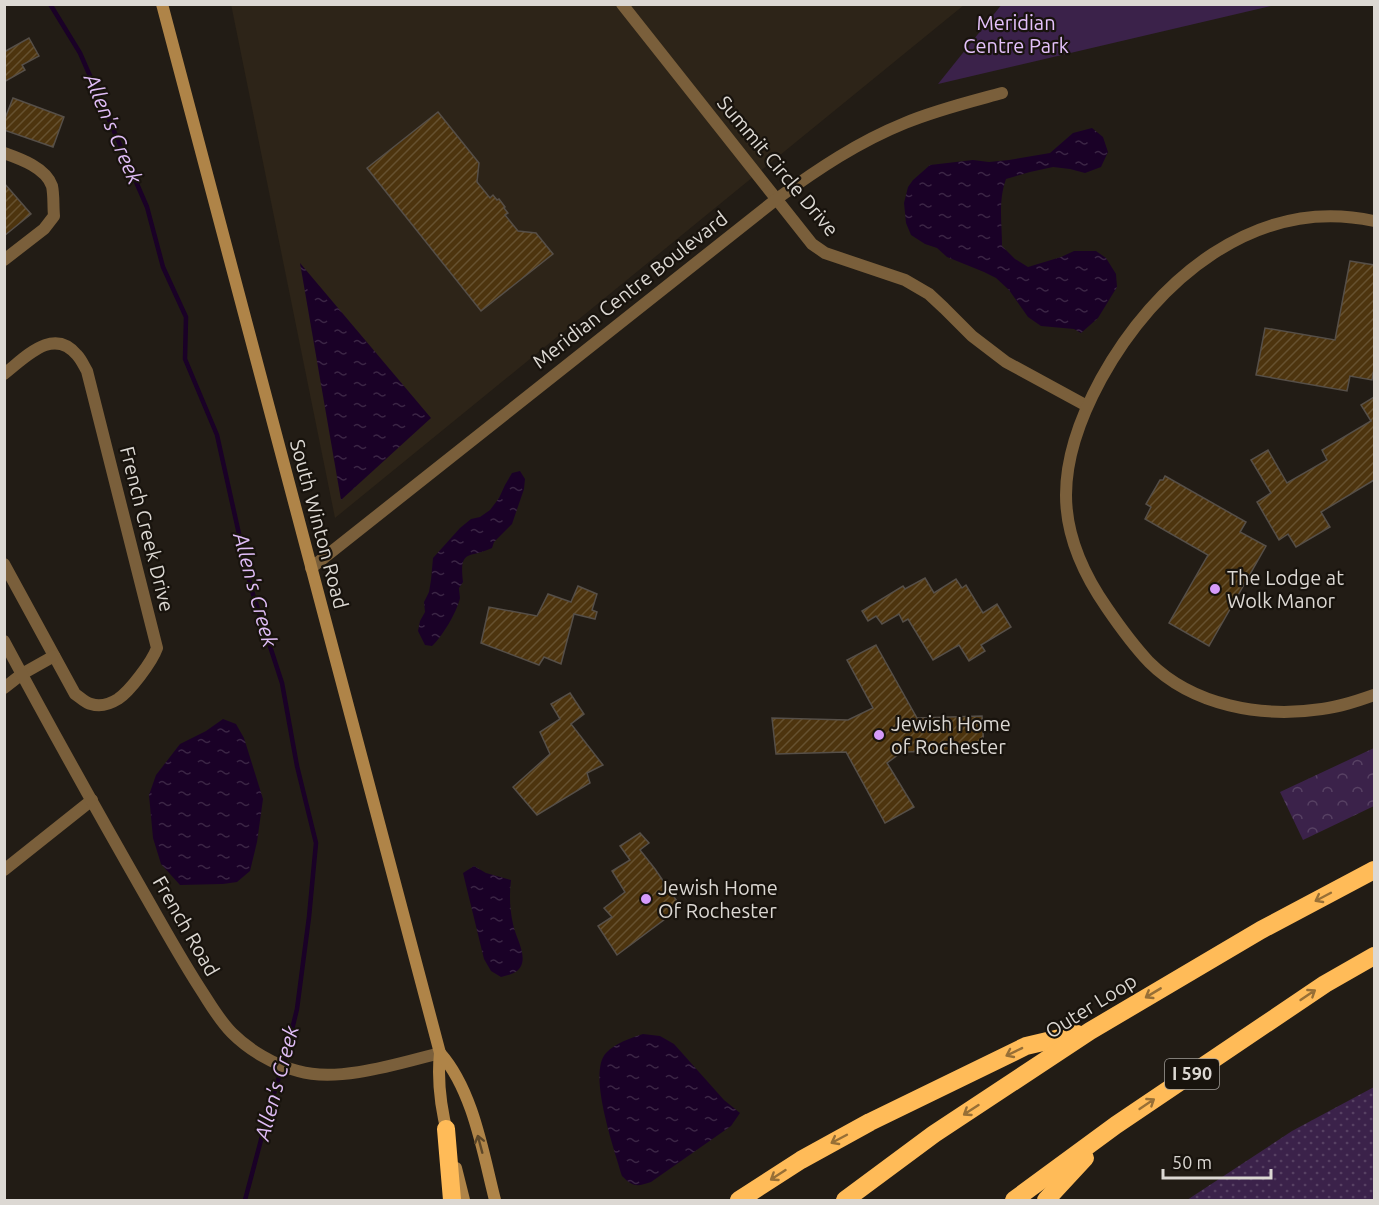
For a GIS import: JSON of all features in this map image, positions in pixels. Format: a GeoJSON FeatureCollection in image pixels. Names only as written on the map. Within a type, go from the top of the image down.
{"type":"FeatureCollection","features":[{"type":"Feature","properties":{"kind":"highway","name":"Outer Loop"},"geometry":{"type":"LineString","coordinates":[[845,1200],[934,1134],[1090,1031],[1261,930],[1374,870]]}},
{"type":"Feature","properties":{"kind":"highway","name":"I 590"},"geometry":{"type":"LineString","coordinates":[[1014,1200],[1116,1125],[1325,984],[1374,956]]}},
{"type":"Feature","properties":{"kind":"highway"},"geometry":{"type":"LineString","coordinates":[[739,1200],[836,1140],[1026,1046],[1090,1031]]}},
{"type":"Feature","properties":{"kind":"highway"},"geometry":{"type":"LineString","coordinates":[[1046,1200],[1116,1125]]}},
{"type":"Feature","properties":{"kind":"highway"},"geometry":{"type":"LineString","coordinates":[[446,1129],[452,1200]]}},
{"type":"Feature","properties":{"kind":"main road","name":"South Winton Road"},"geometry":{"type":"LineString","coordinates":[[162,4],[440,1053],[439,1080],[446,1129],[464,1200]]}},
{"type":"Feature","properties":{"kind":"main road","name":"South Winton Road"},"geometry":{"type":"LineString","coordinates":[[440,1053],[452,1068],[465,1093],[495,1200]]}},
{"type":"Feature","properties":{"kind":"street","name":"Summit Circle Drive"},"geometry":{"type":"LineString","coordinates":[[622,4],[778,198],[812,244],[825,254],[905,280],[928,294],[972,336],[1006,362],[1087,406]]}},
{"type":"Feature","properties":{"kind":"street","name":"Meridian Centre Boulevard"},"geometry":{"type":"LineString","coordinates":[[311,567],[778,198],[837,157],[904,123],[949,106],[1002,93]]}},
{"type":"Feature","properties":{"kind":"street"},"geometry":{"type":"LineString","coordinates":[[4,153],[27,161],[46,176],[51,184],[54,216],[44,229],[4,260]]}},
{"type":"Feature","properties":{"kind":"street"},"geometry":{"type":"LineString","coordinates":[[1374,221],[1329,215],[1306,217],[1262,228],[1214,252],[1167,290],[1147,311],[1121,346],[1087,406],[1071,456],[1066,495],[1067,514],[1078,556],[1093,589],[1126,636],[1150,663],[1171,679],[1188,690],[1249,710],[1299,712],[1346,704],[1374,695]]}},
{"type":"Feature","properties":{"kind":"street","name":"French Creek Drive"},"geometry":{"type":"LineString","coordinates":[[4,374],[43,345],[51,343],[58,343],[73,350],[87,371],[157,648],[154,657],[129,689],[118,699],[104,705],[89,704],[75,694],[4,564]]}},
{"type":"Feature","properties":{"kind":"street","name":"French Road"},"geometry":{"type":"LineString","coordinates":[[4,641],[183,962],[219,1017],[233,1034],[277,1064],[298,1072],[322,1075],[387,1066],[440,1053]]}},
{"type":"Feature","properties":{"kind":"street"},"geometry":{"type":"LineString","coordinates":[[4,688],[22,674],[54,656]]}},
{"type":"Feature","properties":{"kind":"street"},"geometry":{"type":"LineString","coordinates":[[4,870],[92,800]]}},
{"type":"Feature","properties":{"kind":"shaded area"},"geometry":{"type":"Polygon","coordinates":[[[231,4],[964,5],[335,518],[231,4]]]}},
{"type":"Feature","properties":{"kind":"green space","name":"Meridian Centre Park"},"geometry":{"type":"Polygon","coordinates":[[[1002,4],[1275,4],[1275,5],[938,84],[1002,4]]]}},
{"type":"Feature","properties":{"kind":"green space"},"geometry":{"type":"Polygon","coordinates":[[[1374,748],[1374,806],[1303,840],[1280,792],[1374,748]]]}},
{"type":"Feature","properties":{"kind":"green space"},"geometry":{"type":"Polygon","coordinates":[[[1374,1087],[1374,1200],[1187,1200],[1292,1131],[1374,1087]]]}},
{"type":"Feature","properties":{"kind":"water"},"geometry":{"type":"Polygon","coordinates":[[[1092,128],[1103,137],[1108,152],[1101,167],[1085,173],[1053,167],[1006,179],[1001,204],[1002,246],[1015,259],[1028,267],[1074,251],[1096,251],[1106,258],[1116,274],[1117,287],[1098,318],[1081,333],[1074,329],[1041,326],[1028,317],[1009,290],[996,278],[947,257],[937,248],[911,235],[906,223],[904,203],[908,187],[930,165],[973,160],[989,162],[1009,160],[1050,153],[1073,133],[1092,128]]]}},
{"type":"Feature","properties":{"kind":"water"},"geometry":{"type":"Polygon","coordinates":[[[300,263],[431,418],[341,500],[300,263]]]}},
{"type":"Feature","properties":{"kind":"water"},"geometry":{"type":"Polygon","coordinates":[[[520,471],[525,479],[524,489],[512,524],[494,542],[492,548],[464,559],[463,582],[459,588],[460,598],[456,610],[436,642],[432,646],[425,645],[418,631],[425,612],[424,602],[429,592],[433,558],[460,528],[471,519],[480,517],[490,510],[512,473],[520,471]]]}},
{"type":"Feature","properties":{"kind":"water"},"geometry":{"type":"Polygon","coordinates":[[[223,719],[236,724],[244,738],[263,799],[250,871],[237,882],[180,885],[161,864],[153,838],[149,795],[156,775],[180,744],[206,731],[223,719]]]}},
{"type":"Feature","properties":{"kind":"water"},"geometry":{"type":"Polygon","coordinates":[[[474,866],[486,873],[511,880],[511,913],[523,956],[519,969],[509,975],[501,977],[491,971],[484,959],[463,873],[474,866]]]}},
{"type":"Feature","properties":{"kind":"water"},"geometry":{"type":"Polygon","coordinates":[[[643,1034],[660,1036],[674,1044],[724,1100],[740,1113],[731,1126],[651,1182],[639,1185],[632,1184],[622,1176],[604,1113],[600,1077],[601,1063],[610,1049],[643,1034]]]}},
{"type":"Feature","properties":{"kind":"building"},"geometry":{"type":"Polygon","coordinates":[[[29,38],[39,56],[22,65],[25,70],[4,82],[4,52],[29,38]]]}},
{"type":"Feature","properties":{"kind":"building"},"geometry":{"type":"Polygon","coordinates":[[[13,98],[64,117],[53,147],[4,130],[4,121],[13,98]]]}},
{"type":"Feature","properties":{"kind":"building"},"geometry":{"type":"Polygon","coordinates":[[[438,112],[479,163],[477,182],[490,198],[493,195],[497,200],[499,199],[508,213],[505,215],[518,231],[536,233],[553,254],[481,311],[367,168],[438,112]]]}},
{"type":"Feature","properties":{"kind":"building"},"geometry":{"type":"Polygon","coordinates":[[[4,183],[31,214],[4,236],[4,183]]]}},
{"type":"Feature","properties":{"kind":"building"},"geometry":{"type":"Polygon","coordinates":[[[1350,261],[1374,265],[1374,369],[1372,380],[1350,376],[1347,391],[1256,375],[1265,328],[1335,340],[1350,261]]]}},
{"type":"Feature","properties":{"kind":"building","name":"The Lodge at Wolk Manor"},"geometry":{"type":"Polygon","coordinates":[[[1374,397],[1374,480],[1321,512],[1330,527],[1296,547],[1288,534],[1279,540],[1257,502],[1271,493],[1251,460],[1268,450],[1287,483],[1327,460],[1322,450],[1371,421],[1361,405],[1374,397]]]}},
{"type":"Feature","properties":{"kind":"building","name":"The Lodge at Wolk Manor"},"geometry":{"type":"Polygon","coordinates":[[[1165,476],[1246,522],[1240,532],[1266,546],[1209,646],[1169,623],[1208,555],[1145,519],[1151,507],[1146,504],[1160,480],[1163,480],[1165,476]]]}},
{"type":"Feature","properties":{"kind":"building"},"geometry":{"type":"Polygon","coordinates":[[[925,578],[934,593],[956,579],[962,588],[966,585],[983,613],[997,604],[1011,627],[981,645],[985,651],[969,661],[959,645],[933,660],[908,619],[903,622],[899,614],[882,624],[876,616],[868,621],[862,611],[903,586],[905,589],[925,578]]]}},
{"type":"Feature","properties":{"kind":"building"},"geometry":{"type":"Polygon","coordinates":[[[578,586],[597,594],[592,610],[597,612],[595,619],[574,614],[561,664],[544,657],[539,665],[481,643],[489,607],[537,616],[548,594],[571,602],[578,586]]]}},
{"type":"Feature","properties":{"kind":"building","name":"Jewish Home of Rochester"},"geometry":{"type":"Polygon","coordinates":[[[876,645],[917,718],[982,716],[984,750],[902,752],[887,763],[914,807],[885,823],[846,752],[776,754],[772,718],[848,720],[873,708],[847,660],[876,645]]]}},
{"type":"Feature","properties":{"kind":"building"},"geometry":{"type":"Polygon","coordinates":[[[570,693],[584,714],[571,724],[603,765],[587,773],[590,783],[537,815],[513,787],[550,754],[540,732],[560,719],[551,704],[570,693]]]}},
{"type":"Feature","properties":{"kind":"building","name":"Jewish Home Of Rochester"},"geometry":{"type":"Polygon","coordinates":[[[640,833],[649,843],[640,850],[681,907],[617,955],[598,926],[612,917],[604,908],[625,892],[612,871],[630,860],[620,846],[640,833]]]}},
{"type":"Feature","properties":{"kind":"waterway","name":"Allen's Creek"},"geometry":{"type":"LineString","coordinates":[[50,4],[80,53],[147,207],[163,267],[186,317],[185,359],[217,435],[251,588],[282,683],[297,766],[316,843],[297,1009],[245,1200]]}},
{"type":"Feature","properties":{"kind":"place","name":"The Lodge at Wolk Manor"},"geometry":{"type":"Point","coordinates":[1215,589]}},
{"type":"Feature","properties":{"kind":"place","name":"Jewish Home of Rochester"},"geometry":{"type":"Point","coordinates":[879,735]}},
{"type":"Feature","properties":{"kind":"place","name":"Jewish Home Of Rochester"},"geometry":{"type":"Point","coordinates":[646,899]}}]}
